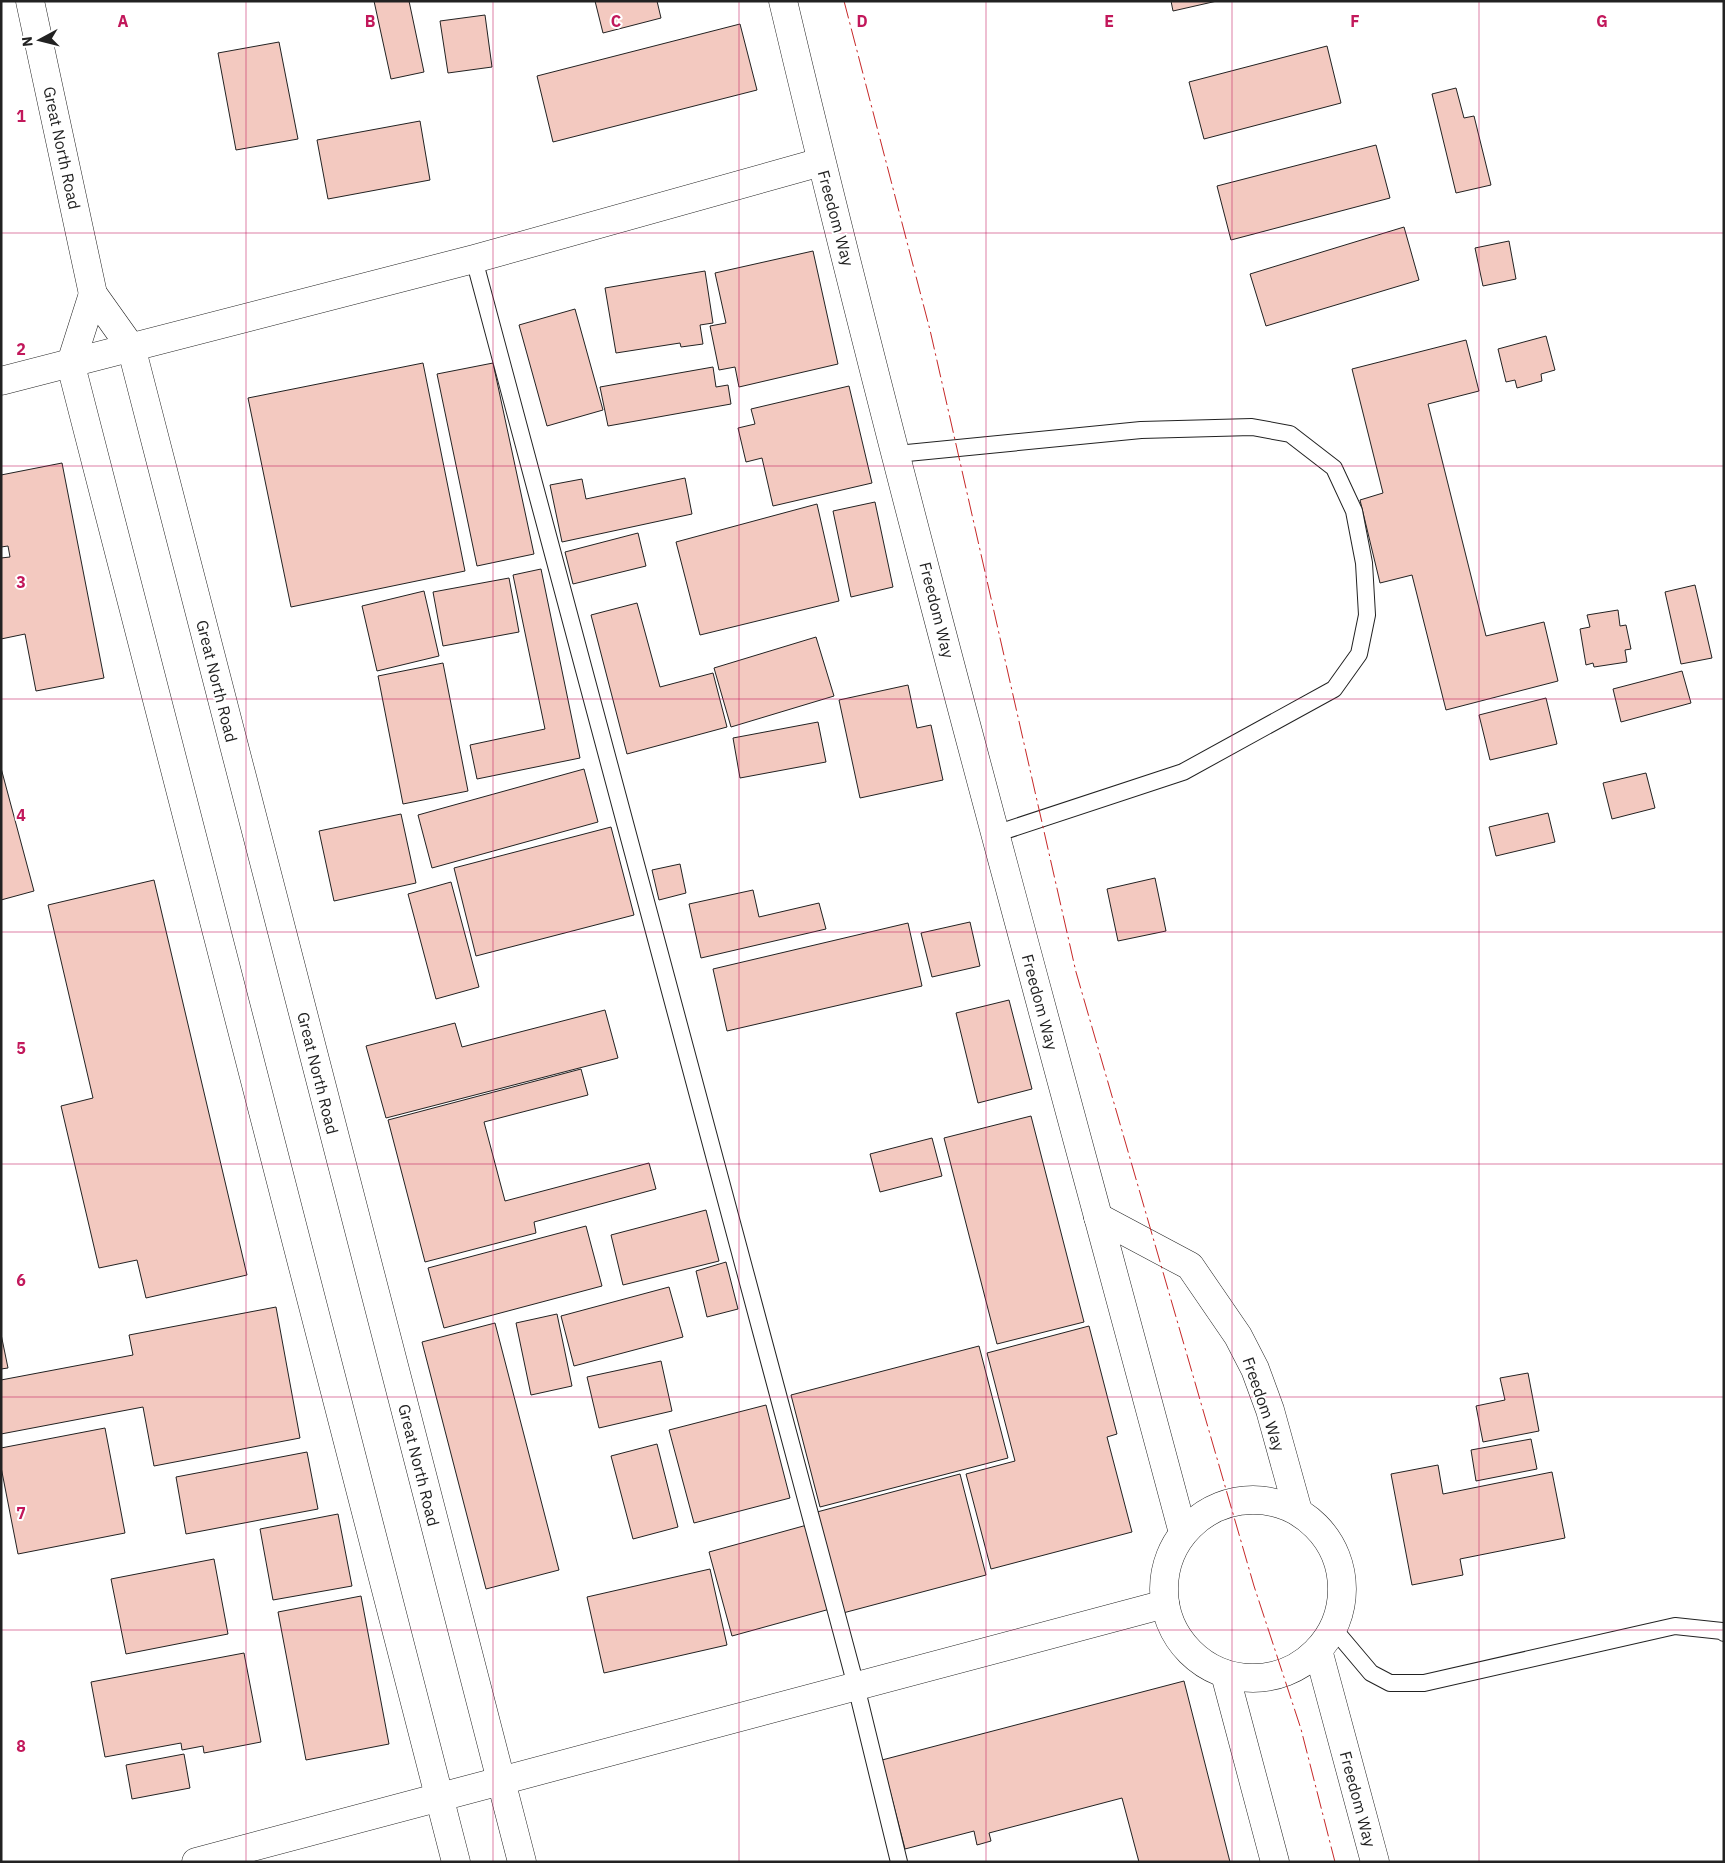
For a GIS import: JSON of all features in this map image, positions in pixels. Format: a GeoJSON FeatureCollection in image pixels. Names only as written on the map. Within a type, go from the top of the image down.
{"type":"FeatureCollection","features":[{"type":"Feature","properties":{"kind":"main road","name":"Great North Road"},"geometry":{"type":"LineString","coordinates":[[30,1],[93,294],[122,338],[130,346],[522,1862]]}},
{"type":"Feature","properties":{"kind":"main road","name":"Freedom Way"},"geometry":{"type":"LineString","coordinates":[[783,1],[821,162],[995,834],[1183,1533]]}},
{"type":"Feature","properties":{"kind":"main road"},"geometry":{"type":"LineString","coordinates":[[1,381],[130,346],[474,259],[821,162]]}},
{"type":"Feature","properties":{"kind":"main road","name":"Great North Road"},"geometry":{"type":"LineString","coordinates":[[71,363],[93,294]]}},
{"type":"Feature","properties":{"kind":"main road"},"geometry":{"type":"LineString","coordinates":[[71,363],[456,1862]]}},
{"type":"Feature","properties":{"kind":"main road","name":"Freedom Way"},"geometry":{"type":"LineString","coordinates":[[1098,1217],[1190,1266],[1238,1336],[1255,1368],[1270,1410],[1298,1511]]}},
{"type":"Feature","properties":{"kind":"main road"},"geometry":{"type":"LineString","coordinates":[[1249,1500],[1274,1502],[1298,1511],[1318,1528],[1333,1550],[1341,1576],[1341,1602],[1333,1628],[1318,1650],[1299,1666],[1275,1676],[1250,1678],[1225,1674],[1203,1663],[1186,1648],[1172,1627],[1165,1604],[1166,1571],[1170,1555],[1183,1533],[1202,1516],[1224,1504],[1249,1500]]}},
{"type":"Feature","properties":{"kind":"main road"},"geometry":{"type":"LineString","coordinates":[[196,1862],[1165,1604]]}},
{"type":"Feature","properties":{"kind":"main road","name":"Freedom Way"},"geometry":{"type":"LineString","coordinates":[[1318,1650],[1375,1862]]}},
{"type":"Feature","properties":{"kind":"main road"},"geometry":{"type":"LineString","coordinates":[[1225,1674],[1275,1862]]}},
{"type":"Feature","properties":{"kind":"lane"},"geometry":{"type":"LineString","coordinates":[[474,259],[856,1686],[899,1862]]}},
{"type":"Feature","properties":{"kind":"lane"},"geometry":{"type":"LineString","coordinates":[[897,454],[1141,430],[1252,427],[1290,434],[1334,468],[1354,511],[1364,563],[1367,615],[1359,654],[1334,689],[1182,772],[995,834]]}},
{"type":"Feature","properties":{"kind":"lane"},"geometry":{"type":"LineString","coordinates":[[1333,1628],[1371,1672],[1390,1683],[1424,1683],[1675,1626],[1722,1631],[1724,1633]]}},
{"type":"Feature","properties":{"kind":"building"},"geometry":{"type":"Polygon","coordinates":[[[374,1],[409,1],[424,72],[391,79],[374,1]]]}},
{"type":"Feature","properties":{"kind":"building"},"geometry":{"type":"Polygon","coordinates":[[[595,1],[657,1],[661,18],[603,33],[595,1]]]}},
{"type":"Feature","properties":{"kind":"building"},"geometry":{"type":"Polygon","coordinates":[[[1171,1],[1217,1],[1173,11],[1171,1]]]}},
{"type":"Feature","properties":{"kind":"building"},"geometry":{"type":"Polygon","coordinates":[[[485,15],[492,67],[448,73],[440,21],[485,15]]]}},
{"type":"Feature","properties":{"kind":"building"},"geometry":{"type":"Polygon","coordinates":[[[740,24],[757,90],[553,142],[537,76],[740,24]]]}},
{"type":"Feature","properties":{"kind":"building"},"geometry":{"type":"Polygon","coordinates":[[[279,42],[298,139],[236,150],[218,53],[279,42]]]}},
{"type":"Feature","properties":{"kind":"building"},"geometry":{"type":"Polygon","coordinates":[[[1327,46],[1341,103],[1204,139],[1189,82],[1327,46]]]}},
{"type":"Feature","properties":{"kind":"building"},"geometry":{"type":"Polygon","coordinates":[[[1456,88],[1464,118],[1474,116],[1491,185],[1456,193],[1432,94],[1456,88]]]}},
{"type":"Feature","properties":{"kind":"building"},"geometry":{"type":"Polygon","coordinates":[[[420,121],[430,180],[328,199],[317,140],[420,121]]]}},
{"type":"Feature","properties":{"kind":"building"},"geometry":{"type":"Polygon","coordinates":[[[1376,145],[1390,198],[1231,240],[1217,186],[1376,145]]]}},
{"type":"Feature","properties":{"kind":"building"},"geometry":{"type":"Polygon","coordinates":[[[1404,227],[1419,280],[1266,326],[1250,274],[1404,227]]]}},
{"type":"Feature","properties":{"kind":"building"},"geometry":{"type":"Polygon","coordinates":[[[1509,241],[1516,279],[1483,286],[1475,248],[1509,241]]]}},
{"type":"Feature","properties":{"kind":"building"},"geometry":{"type":"Polygon","coordinates":[[[813,251],[838,364],[739,387],[735,367],[719,370],[710,326],[726,323],[715,273],[813,251]]]}},
{"type":"Feature","properties":{"kind":"building"},"geometry":{"type":"Polygon","coordinates":[[[705,271],[713,323],[700,325],[703,344],[681,347],[680,343],[616,353],[605,288],[705,271]]]}},
{"type":"Feature","properties":{"kind":"building"},"geometry":{"type":"Polygon","coordinates":[[[575,309],[603,410],[547,426],[519,325],[575,309]]]}},
{"type":"Feature","properties":{"kind":"building"},"geometry":{"type":"Polygon","coordinates":[[[1546,336],[1555,370],[1541,374],[1542,381],[1517,388],[1515,380],[1506,382],[1498,349],[1546,336]]]}},
{"type":"Feature","properties":{"kind":"building"},"geometry":{"type":"Polygon","coordinates":[[[1466,340],[1479,391],[1428,404],[1486,636],[1544,622],[1558,681],[1446,710],[1412,575],[1380,583],[1360,500],[1383,493],[1352,369],[1466,340]]]}},
{"type":"Feature","properties":{"kind":"building"},"geometry":{"type":"Polygon","coordinates":[[[423,363],[465,571],[291,607],[248,398],[423,363]]]}},
{"type":"Feature","properties":{"kind":"building"},"geometry":{"type":"Polygon","coordinates":[[[493,363],[534,554],[477,566],[437,374],[493,363]]]}},
{"type":"Feature","properties":{"kind":"building"},"geometry":{"type":"Polygon","coordinates":[[[713,367],[716,387],[728,385],[731,404],[608,426],[600,387],[713,367]]]}},
{"type":"Feature","properties":{"kind":"building"},"geometry":{"type":"Polygon","coordinates":[[[849,386],[872,483],[773,506],[762,458],[746,462],[738,428],[755,424],[751,409],[849,386]]]}},
{"type":"Feature","properties":{"kind":"building"},"geometry":{"type":"Polygon","coordinates":[[[62,463],[104,678],[36,691],[25,634],[1,639],[1,558],[10,557],[8,546],[1,547],[1,475],[62,463]]]}},
{"type":"Feature","properties":{"kind":"building"},"geometry":{"type":"Polygon","coordinates":[[[685,478],[692,514],[562,542],[550,485],[582,479],[586,499],[685,478]]]}},
{"type":"Feature","properties":{"kind":"building"},"geometry":{"type":"Polygon","coordinates":[[[875,502],[893,587],[851,597],[833,511],[875,502]]]}},
{"type":"Feature","properties":{"kind":"building"},"geometry":{"type":"Polygon","coordinates":[[[817,504],[839,601],[700,635],[676,542],[817,504]]]}},
{"type":"Feature","properties":{"kind":"building"},"geometry":{"type":"Polygon","coordinates":[[[638,533],[646,566],[573,584],[565,552],[638,533]]]}},
{"type":"Feature","properties":{"kind":"building"},"geometry":{"type":"Polygon","coordinates":[[[541,569],[580,758],[477,779],[470,745],[545,729],[513,575],[541,569]]]}},
{"type":"Feature","properties":{"kind":"building"},"geometry":{"type":"Polygon","coordinates":[[[509,578],[519,632],[443,646],[433,592],[509,578]]]}},
{"type":"Feature","properties":{"kind":"building"},"geometry":{"type":"Polygon","coordinates":[[[1695,585],[1712,658],[1681,664],[1665,592],[1695,585]]]}},
{"type":"Feature","properties":{"kind":"building"},"geometry":{"type":"Polygon","coordinates":[[[424,591],[439,656],[377,671],[362,606],[424,591]]]}},
{"type":"Feature","properties":{"kind":"building"},"geometry":{"type":"Polygon","coordinates":[[[637,603],[660,687],[713,673],[727,727],[627,754],[591,615],[637,603]]]}},
{"type":"Feature","properties":{"kind":"building"},"geometry":{"type":"Polygon","coordinates":[[[1618,610],[1620,626],[1626,625],[1631,649],[1625,650],[1627,662],[1594,667],[1593,663],[1586,665],[1580,629],[1590,627],[1587,615],[1618,610]]]}},
{"type":"Feature","properties":{"kind":"building"},"geometry":{"type":"Polygon","coordinates":[[[816,637],[834,696],[731,727],[714,668],[816,637]]]}},
{"type":"Feature","properties":{"kind":"building"},"geometry":{"type":"Polygon","coordinates":[[[443,663],[468,791],[403,804],[378,676],[443,663]]]}},
{"type":"Feature","properties":{"kind":"building"},"geometry":{"type":"Polygon","coordinates":[[[1682,671],[1691,703],[1621,722],[1613,689],[1682,671]]]}},
{"type":"Feature","properties":{"kind":"building"},"geometry":{"type":"Polygon","coordinates":[[[908,685],[917,728],[931,725],[943,780],[860,798],[839,700],[908,685]]]}},
{"type":"Feature","properties":{"kind":"building"},"geometry":{"type":"Polygon","coordinates":[[[1546,698],[1557,744],[1490,760],[1479,715],[1546,698]]]}},
{"type":"Feature","properties":{"kind":"building"},"geometry":{"type":"Polygon","coordinates":[[[818,722],[826,762],[740,778],[733,738],[818,722]]]}},
{"type":"Feature","properties":{"kind":"building"},"geometry":{"type":"Polygon","coordinates":[[[1,768],[34,891],[1,900],[1,768]]]}},
{"type":"Feature","properties":{"kind":"building"},"geometry":{"type":"Polygon","coordinates":[[[584,769],[598,822],[432,868],[418,815],[584,769]]]}},
{"type":"Feature","properties":{"kind":"building"},"geometry":{"type":"Polygon","coordinates":[[[1646,773],[1655,808],[1612,819],[1603,783],[1646,773]]]}},
{"type":"Feature","properties":{"kind":"building"},"geometry":{"type":"Polygon","coordinates":[[[1548,813],[1555,842],[1496,856],[1489,827],[1548,813]]]}},
{"type":"Feature","properties":{"kind":"building"},"geometry":{"type":"Polygon","coordinates":[[[401,814],[416,883],[334,901],[319,831],[401,814]]]}},
{"type":"Feature","properties":{"kind":"building"},"geometry":{"type":"Polygon","coordinates":[[[611,827],[634,915],[476,956],[454,868],[611,827]]]}},
{"type":"Feature","properties":{"kind":"building"},"geometry":{"type":"Polygon","coordinates":[[[680,864],[686,893],[659,900],[652,870],[680,864]]]}},
{"type":"Feature","properties":{"kind":"building"},"geometry":{"type":"Polygon","coordinates":[[[1155,878],[1166,931],[1118,941],[1107,889],[1155,878]]]}},
{"type":"Feature","properties":{"kind":"building"},"geometry":{"type":"Polygon","coordinates":[[[154,880],[247,1275],[146,1298],[137,1260],[99,1268],[61,1106],[93,1098],[48,905],[154,880]]]}},
{"type":"Feature","properties":{"kind":"building"},"geometry":{"type":"Polygon","coordinates":[[[451,882],[479,987],[436,999],[408,894],[451,882]]]}},
{"type":"Feature","properties":{"kind":"building"},"geometry":{"type":"Polygon","coordinates":[[[753,890],[759,917],[819,903],[826,929],[701,958],[689,904],[753,890]]]}},
{"type":"Feature","properties":{"kind":"building"},"geometry":{"type":"Polygon","coordinates":[[[970,922],[980,966],[932,977],[921,933],[970,922]]]}},
{"type":"Feature","properties":{"kind":"building"},"geometry":{"type":"Polygon","coordinates":[[[908,923],[922,986],[727,1031],[713,969],[908,923]]]}},
{"type":"Feature","properties":{"kind":"building"},"geometry":{"type":"Polygon","coordinates":[[[1009,1000],[1032,1089],[978,1103],[956,1013],[1009,1000]]]}},
{"type":"Feature","properties":{"kind":"building"},"geometry":{"type":"Polygon","coordinates":[[[605,1010],[618,1058],[386,1118],[366,1046],[455,1023],[462,1047],[605,1010]]]}},
{"type":"Feature","properties":{"kind":"building"},"geometry":{"type":"Polygon","coordinates":[[[581,1069],[588,1095],[484,1122],[505,1201],[649,1163],[656,1189],[534,1222],[536,1233],[425,1262],[388,1120],[581,1069]]]}},
{"type":"Feature","properties":{"kind":"building"},"geometry":{"type":"Polygon","coordinates":[[[1031,1116],[1084,1322],[997,1344],[944,1138],[1031,1116]]]}},
{"type":"Feature","properties":{"kind":"building"},"geometry":{"type":"Polygon","coordinates":[[[932,1138],[942,1176],[880,1192],[870,1154],[932,1138]]]}},
{"type":"Feature","properties":{"kind":"building"},"geometry":{"type":"Polygon","coordinates":[[[706,1210],[719,1261],[623,1285],[611,1235],[706,1210]]]}},
{"type":"Feature","properties":{"kind":"building"},"geometry":{"type":"Polygon","coordinates":[[[586,1226],[602,1286],[444,1328],[428,1268],[586,1226]]]}},
{"type":"Feature","properties":{"kind":"building"},"geometry":{"type":"Polygon","coordinates":[[[726,1262],[738,1309],[707,1317],[696,1271],[726,1262]]]}},
{"type":"Feature","properties":{"kind":"building"},"geometry":{"type":"Polygon","coordinates":[[[669,1287],[683,1337],[574,1366],[561,1316],[669,1287]]]}},
{"type":"Feature","properties":{"kind":"building"},"geometry":{"type":"Polygon","coordinates":[[[276,1307],[300,1438],[154,1466],[143,1407],[1,1434],[1,1380],[133,1355],[129,1335],[276,1307]]]}},
{"type":"Feature","properties":{"kind":"building"},"geometry":{"type":"Polygon","coordinates":[[[557,1314],[572,1386],[531,1395],[516,1323],[557,1314]]]}},
{"type":"Feature","properties":{"kind":"building"},"geometry":{"type":"Polygon","coordinates":[[[495,1323],[559,1570],[486,1589],[422,1342],[495,1323]]]}},
{"type":"Feature","properties":{"kind":"building"},"geometry":{"type":"Polygon","coordinates":[[[1089,1326],[1117,1434],[1107,1437],[1132,1532],[991,1569],[966,1474],[1015,1461],[987,1353],[1089,1326]]]}},
{"type":"Feature","properties":{"kind":"building"},"geometry":{"type":"Polygon","coordinates":[[[1,1334],[8,1368],[1,1369],[1,1334]]]}},
{"type":"Feature","properties":{"kind":"building"},"geometry":{"type":"Polygon","coordinates":[[[979,1346],[1008,1458],[820,1507],[791,1395],[979,1346]]]}},
{"type":"Feature","properties":{"kind":"building"},"geometry":{"type":"Polygon","coordinates":[[[661,1361],[672,1411],[599,1428],[587,1377],[661,1361]]]}},
{"type":"Feature","properties":{"kind":"building"},"geometry":{"type":"Polygon","coordinates":[[[1528,1373],[1539,1431],[1483,1442],[1476,1406],[1505,1400],[1500,1378],[1528,1373]]]}},
{"type":"Feature","properties":{"kind":"building"},"geometry":{"type":"Polygon","coordinates":[[[766,1405],[790,1498],[694,1523],[669,1430],[766,1405]]]}},
{"type":"Feature","properties":{"kind":"building"},"geometry":{"type":"Polygon","coordinates":[[[105,1428],[125,1533],[18,1554],[1,1467],[1,1448],[105,1428]]]}},
{"type":"Feature","properties":{"kind":"building"},"geometry":{"type":"Polygon","coordinates":[[[1531,1439],[1537,1469],[1476,1481],[1471,1450],[1531,1439]]]}},
{"type":"Feature","properties":{"kind":"building"},"geometry":{"type":"Polygon","coordinates":[[[657,1444],[678,1527],[633,1539],[611,1456],[657,1444]]]}},
{"type":"Feature","properties":{"kind":"building"},"geometry":{"type":"Polygon","coordinates":[[[307,1452],[318,1509],[186,1534],[176,1477],[307,1452]]]}},
{"type":"Feature","properties":{"kind":"building"},"geometry":{"type":"Polygon","coordinates":[[[1438,1465],[1443,1494],[1552,1472],[1565,1538],[1460,1559],[1463,1575],[1412,1585],[1391,1474],[1438,1465]]]}},
{"type":"Feature","properties":{"kind":"building"},"geometry":{"type":"Polygon","coordinates":[[[960,1474],[986,1575],[843,1613],[817,1512],[960,1474]]]}},
{"type":"Feature","properties":{"kind":"building"},"geometry":{"type":"Polygon","coordinates":[[[338,1514],[352,1586],[273,1600],[260,1529],[338,1514]]]}},
{"type":"Feature","properties":{"kind":"building"},"geometry":{"type":"Polygon","coordinates":[[[807,1525],[830,1609],[732,1636],[709,1552],[807,1525]]]}},
{"type":"Feature","properties":{"kind":"building"},"geometry":{"type":"Polygon","coordinates":[[[214,1559],[228,1634],[126,1654],[111,1579],[214,1559]]]}},
{"type":"Feature","properties":{"kind":"building"},"geometry":{"type":"Polygon","coordinates":[[[710,1569],[727,1645],[604,1673],[587,1597],[710,1569]]]}},
{"type":"Feature","properties":{"kind":"building"},"geometry":{"type":"Polygon","coordinates":[[[361,1596],[389,1744],[306,1760],[278,1612],[361,1596]]]}},
{"type":"Feature","properties":{"kind":"building"},"geometry":{"type":"Polygon","coordinates":[[[244,1653],[261,1742],[204,1753],[203,1746],[182,1750],[181,1743],[105,1757],[91,1682],[244,1653]]]}},
{"type":"Feature","properties":{"kind":"building"},"geometry":{"type":"Polygon","coordinates":[[[1184,1681],[1230,1862],[1139,1862],[1122,1798],[989,1833],[991,1841],[977,1845],[974,1831],[905,1849],[882,1760],[1184,1681]]]}},
{"type":"Feature","properties":{"kind":"building"},"geometry":{"type":"Polygon","coordinates":[[[184,1754],[190,1788],[132,1799],[126,1765],[184,1754]]]}},
{"type":"Feature","properties":{"kind":"power"},"geometry":{"type":"LineString","coordinates":[[844,1],[930,330],[1076,972],[1254,1586],[1301,1729],[1335,1862]]}}]}
